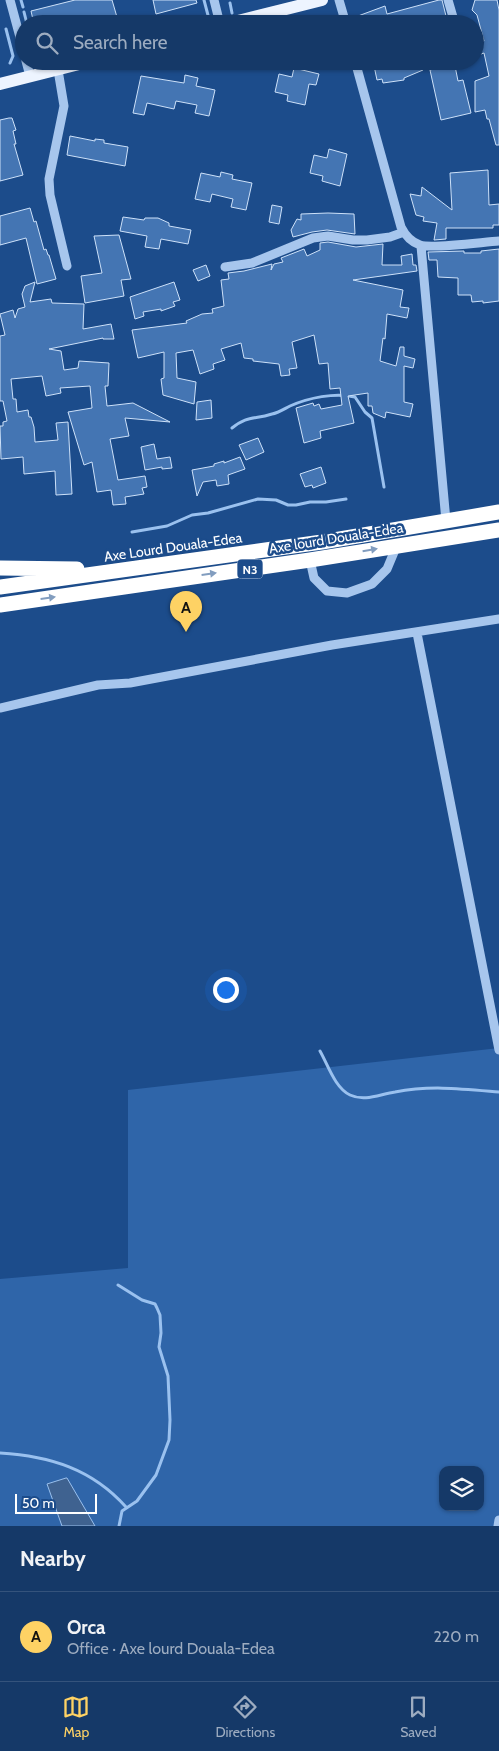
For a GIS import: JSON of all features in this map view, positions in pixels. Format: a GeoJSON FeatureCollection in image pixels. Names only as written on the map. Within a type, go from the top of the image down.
{"type":"FeatureCollection","features":[{"type":"Feature","properties":{"kind":"highway","name":"Axe Lourd Douala-Edea"},"geometry":{"type":"LineString","coordinates":[[0,587],[313,543],[499,512]]}},
{"type":"Feature","properties":{"kind":"highway","name":"Axe lourd Douala-Edea"},"geometry":{"type":"LineString","coordinates":[[0,605],[310,560],[499,530]]}},
{"type":"Feature","properties":{"kind":"highway"},"geometry":{"type":"LineString","coordinates":[[0,568],[131,569]]}},
{"type":"Feature","properties":{"kind":"highway"},"geometry":{"type":"LineString","coordinates":[[0,609],[23,602]]}},
{"type":"Feature","properties":{"kind":"main road"},"geometry":{"type":"LineString","coordinates":[[262,15],[322,0]]}},
{"type":"Feature","properties":{"kind":"main road"},"geometry":{"type":"LineString","coordinates":[[0,84],[58,70]]}},
{"type":"Feature","properties":{"kind":"street"},"geometry":{"type":"LineString","coordinates":[[10,0],[15,19]]}},
{"type":"Feature","properties":{"kind":"street"},"geometry":{"type":"LineString","coordinates":[[214,0],[218,15]]}},
{"type":"Feature","properties":{"kind":"street"},"geometry":{"type":"LineString","coordinates":[[339,0],[343,15]]}},
{"type":"Feature","properties":{"kind":"street"},"geometry":{"type":"LineString","coordinates":[[448,0],[452,15]]}},
{"type":"Feature","properties":{"kind":"street"},"geometry":{"type":"LineString","coordinates":[[28,70],[30,76]]}},
{"type":"Feature","properties":{"kind":"street"},"geometry":{"type":"LineString","coordinates":[[58,70],[64,106],[49,179],[50,195],[67,266]]}},
{"type":"Feature","properties":{"kind":"street"},"geometry":{"type":"LineString","coordinates":[[357,70],[373,131],[404,232],[410,239],[422,246],[499,241]]}},
{"type":"Feature","properties":{"kind":"street"},"geometry":{"type":"LineString","coordinates":[[225,267],[252,263],[313,238],[328,236],[367,240],[390,237],[404,232]]}},
{"type":"Feature","properties":{"kind":"street"},"geometry":{"type":"LineString","coordinates":[[422,246],[446,521]]}},
{"type":"Feature","properties":{"kind":"street"},"geometry":{"type":"LineString","coordinates":[[310,560],[314,578],[327,590],[347,593],[372,584],[387,569],[397,545]]}},
{"type":"Feature","properties":{"kind":"street"},"geometry":{"type":"LineString","coordinates":[[0,708],[98,685],[130,682],[332,645],[499,619]]}},
{"type":"Feature","properties":{"kind":"street"},"geometry":{"type":"LineString","coordinates":[[416,633],[499,1050]]}},
{"type":"Feature","properties":{"kind":"street"},"geometry":{"type":"LineString","coordinates":[[498,1526],[499,1520]]}},
{"type":"Feature","properties":{"kind":"shaded area"},"geometry":{"type":"Polygon","coordinates":[[[499,1048],[499,1526],[95,1526],[66,1478],[47,1484],[62,1526],[0,1526],[0,1279],[128,1268],[128,1090],[499,1048]]]}},
{"type":"Feature","properties":{"kind":"shaded area"},"geometry":{"type":"Polygon","coordinates":[[[67,1478],[95,1526],[62,1526],[47,1484],[67,1478]]]}},
{"type":"Feature","properties":{"kind":"building"},"geometry":{"type":"Polygon","coordinates":[[[75,0],[112,0],[116,15],[32,15],[31,11],[75,0]]]}},
{"type":"Feature","properties":{"kind":"building"},"geometry":{"type":"Polygon","coordinates":[[[153,0],[196,0],[197,3],[156,14],[153,0]]]}},
{"type":"Feature","properties":{"kind":"building"},"geometry":{"type":"Polygon","coordinates":[[[442,0],[446,15],[361,15],[385,6],[387,14],[442,0]]]}},
{"type":"Feature","properties":{"kind":"building"},"geometry":{"type":"Polygon","coordinates":[[[475,0],[497,0],[499,10],[499,145],[496,145],[485,110],[475,112],[475,81],[489,76],[484,53],[484,15],[477,15],[472,10],[475,0]]]}},
{"type":"Feature","properties":{"kind":"building"},"geometry":{"type":"Polygon","coordinates":[[[294,70],[319,74],[316,85],[309,84],[305,105],[287,101],[288,95],[275,92],[279,74],[292,77],[294,70]]]}},
{"type":"Feature","properties":{"kind":"building"},"geometry":{"type":"Polygon","coordinates":[[[375,70],[423,70],[404,78],[404,80],[383,83],[382,79],[377,80],[375,70]]]}},
{"type":"Feature","properties":{"kind":"building"},"geometry":{"type":"Polygon","coordinates":[[[430,70],[456,70],[458,81],[463,80],[471,113],[441,120],[430,70]]]}},
{"type":"Feature","properties":{"kind":"building"},"geometry":{"type":"Polygon","coordinates":[[[185,75],[198,78],[196,86],[215,90],[209,116],[195,113],[197,105],[176,101],[174,109],[147,103],[144,115],[133,113],[141,76],[184,83],[185,75]]]}},
{"type":"Feature","properties":{"kind":"building"},"geometry":{"type":"Polygon","coordinates":[[[12,118],[16,130],[13,131],[16,144],[14,144],[23,175],[0,181],[0,120],[12,118]]]}},
{"type":"Feature","properties":{"kind":"building"},"geometry":{"type":"Polygon","coordinates":[[[70,136],[95,141],[95,139],[104,140],[104,143],[128,147],[125,166],[67,155],[70,136]]]}},
{"type":"Feature","properties":{"kind":"building"},"geometry":{"type":"Polygon","coordinates":[[[329,149],[347,154],[340,186],[322,181],[323,176],[310,173],[314,155],[327,158],[329,149]]]}},
{"type":"Feature","properties":{"kind":"building"},"geometry":{"type":"Polygon","coordinates":[[[488,170],[489,205],[499,204],[499,225],[493,225],[493,228],[446,228],[446,239],[434,240],[437,223],[423,221],[424,217],[416,215],[410,194],[421,196],[422,187],[452,210],[450,173],[488,170]]]}},
{"type":"Feature","properties":{"kind":"building"},"geometry":{"type":"Polygon","coordinates":[[[221,172],[233,175],[232,179],[252,183],[246,210],[231,207],[233,199],[212,194],[210,202],[195,199],[201,173],[220,177],[221,172]]]}},
{"type":"Feature","properties":{"kind":"building"},"geometry":{"type":"Polygon","coordinates":[[[272,205],[282,207],[279,224],[269,222],[272,205]]]}},
{"type":"Feature","properties":{"kind":"building"},"geometry":{"type":"Polygon","coordinates":[[[30,208],[34,222],[36,221],[44,250],[46,249],[49,255],[56,279],[37,284],[26,238],[0,245],[0,216],[30,208]]]}},
{"type":"Feature","properties":{"kind":"building"},"geometry":{"type":"Polygon","coordinates":[[[301,214],[354,214],[355,234],[327,230],[293,237],[291,230],[297,219],[301,220],[301,214]]]}},
{"type":"Feature","properties":{"kind":"building"},"geometry":{"type":"Polygon","coordinates":[[[123,217],[144,220],[145,218],[158,218],[169,223],[169,226],[191,230],[188,244],[161,239],[159,249],[145,247],[147,236],[120,231],[123,217]]]}},
{"type":"Feature","properties":{"kind":"building"},"geometry":{"type":"Polygon","coordinates":[[[119,235],[131,279],[121,280],[124,296],[85,303],[81,276],[102,273],[94,236],[119,235]]]}},
{"type":"Feature","properties":{"kind":"building"},"geometry":{"type":"Polygon","coordinates":[[[328,242],[356,247],[383,244],[382,265],[402,265],[401,256],[412,254],[413,265],[416,265],[417,271],[353,280],[403,290],[400,307],[409,308],[407,318],[387,314],[385,339],[383,338],[380,361],[396,366],[400,347],[404,347],[404,356],[415,359],[413,368],[404,366],[404,402],[413,404],[410,417],[386,412],[385,418],[373,413],[372,406],[368,406],[368,393],[348,396],[354,423],[320,431],[321,438],[304,443],[296,408],[313,403],[314,406],[319,404],[321,409],[342,405],[340,388],[330,389],[328,363],[319,364],[314,335],[292,342],[297,368],[289,369],[290,375],[281,376],[279,364],[244,358],[241,343],[221,349],[225,360],[213,364],[214,369],[200,374],[193,350],[176,353],[177,378],[196,382],[194,404],[163,395],[161,379],[164,378],[164,352],[138,358],[132,330],[187,323],[186,321],[202,314],[213,313],[212,309],[224,306],[221,280],[229,279],[228,273],[272,264],[271,270],[274,264],[283,262],[281,258],[304,249],[307,256],[320,250],[320,243],[328,242]]]}},
{"type":"Feature","properties":{"kind":"building"},"geometry":{"type":"Polygon","coordinates":[[[499,249],[499,301],[483,303],[483,301],[472,302],[471,295],[458,295],[458,278],[438,277],[437,260],[429,260],[428,252],[464,251],[464,253],[481,253],[481,251],[499,249]]]}},
{"type":"Feature","properties":{"kind":"building"},"geometry":{"type":"Polygon","coordinates":[[[206,265],[210,276],[198,281],[193,270],[206,265]]]}},
{"type":"Feature","properties":{"kind":"building"},"geometry":{"type":"Polygon","coordinates":[[[35,282],[30,302],[51,299],[52,303],[84,304],[83,329],[111,324],[114,339],[103,338],[49,349],[61,351],[64,370],[78,368],[79,361],[109,363],[108,386],[105,386],[107,406],[133,403],[170,422],[125,418],[129,436],[110,439],[118,480],[145,476],[147,487],[142,488],[144,494],[125,497],[126,504],[113,505],[111,490],[97,492],[92,462],[84,465],[68,412],[92,408],[90,386],[60,388],[61,393],[46,396],[42,376],[11,379],[13,399],[16,399],[17,412],[28,410],[34,427],[35,442],[58,440],[56,423],[68,422],[72,494],[56,495],[55,471],[24,474],[23,457],[1,459],[0,426],[3,426],[3,422],[7,421],[3,401],[0,401],[0,336],[5,335],[0,314],[13,310],[15,318],[18,309],[25,307],[22,294],[25,286],[35,282]]]}},
{"type":"Feature","properties":{"kind":"building"},"geometry":{"type":"Polygon","coordinates":[[[174,282],[180,300],[173,302],[175,306],[161,311],[161,309],[143,312],[144,316],[135,319],[130,297],[174,282]]]}},
{"type":"Feature","properties":{"kind":"building"},"geometry":{"type":"Polygon","coordinates":[[[211,400],[212,418],[196,420],[197,402],[211,400]]]}},
{"type":"Feature","properties":{"kind":"building"},"geometry":{"type":"Polygon","coordinates":[[[258,438],[264,452],[246,460],[239,445],[258,438]]]}},
{"type":"Feature","properties":{"kind":"building"},"geometry":{"type":"Polygon","coordinates":[[[154,444],[157,459],[170,457],[172,468],[162,469],[162,467],[145,470],[141,447],[154,444]]]}},
{"type":"Feature","properties":{"kind":"building"},"geometry":{"type":"Polygon","coordinates":[[[240,457],[245,469],[228,475],[229,484],[217,486],[216,480],[203,482],[197,496],[192,470],[214,466],[214,464],[224,461],[224,463],[240,457]]]}},
{"type":"Feature","properties":{"kind":"building"},"geometry":{"type":"Polygon","coordinates":[[[321,467],[326,483],[313,488],[312,485],[305,487],[300,474],[321,467]]]}},
{"type":"Feature","properties":{"kind":"waterway"},"geometry":{"type":"LineString","coordinates":[[21,0],[23,7]]}},
{"type":"Feature","properties":{"kind":"waterway"},"geometry":{"type":"LineString","coordinates":[[204,0],[208,15]]}},
{"type":"Feature","properties":{"kind":"waterway"},"geometry":{"type":"LineString","coordinates":[[230,3],[232,13]]}},
{"type":"Feature","properties":{"kind":"waterway"},"geometry":{"type":"LineString","coordinates":[[6,29],[13,56],[10,63]]}},
{"type":"Feature","properties":{"kind":"waterway"},"geometry":{"type":"LineString","coordinates":[[232,428],[247,419],[266,416],[313,398],[339,395],[355,397],[365,412],[372,418],[384,487]]}},
{"type":"Feature","properties":{"kind":"waterway"},"geometry":{"type":"LineString","coordinates":[[132,532],[167,526],[192,515],[208,513],[258,499],[276,500],[288,505],[346,499]]}},
{"type":"Feature","properties":{"kind":"waterway"},"geometry":{"type":"LineString","coordinates":[[320,1051],[332,1076],[340,1087],[345,1092],[356,1097],[367,1098],[408,1090],[434,1088],[499,1092]]}},
{"type":"Feature","properties":{"kind":"waterway"},"geometry":{"type":"LineString","coordinates":[[118,1285],[142,1300],[155,1304],[160,1315],[161,1333],[159,1347],[168,1376],[170,1420],[169,1440],[156,1475],[137,1501],[122,1511],[119,1526]]}},
{"type":"Feature","properties":{"kind":"waterway"},"geometry":{"type":"LineString","coordinates":[[0,1453],[36,1457],[69,1467],[99,1483],[126,1507]]}},
{"type":"Feature","properties":{"kind":"place","name":"Orca"},"geometry":{"type":"Point","coordinates":[186,632]}}]}
